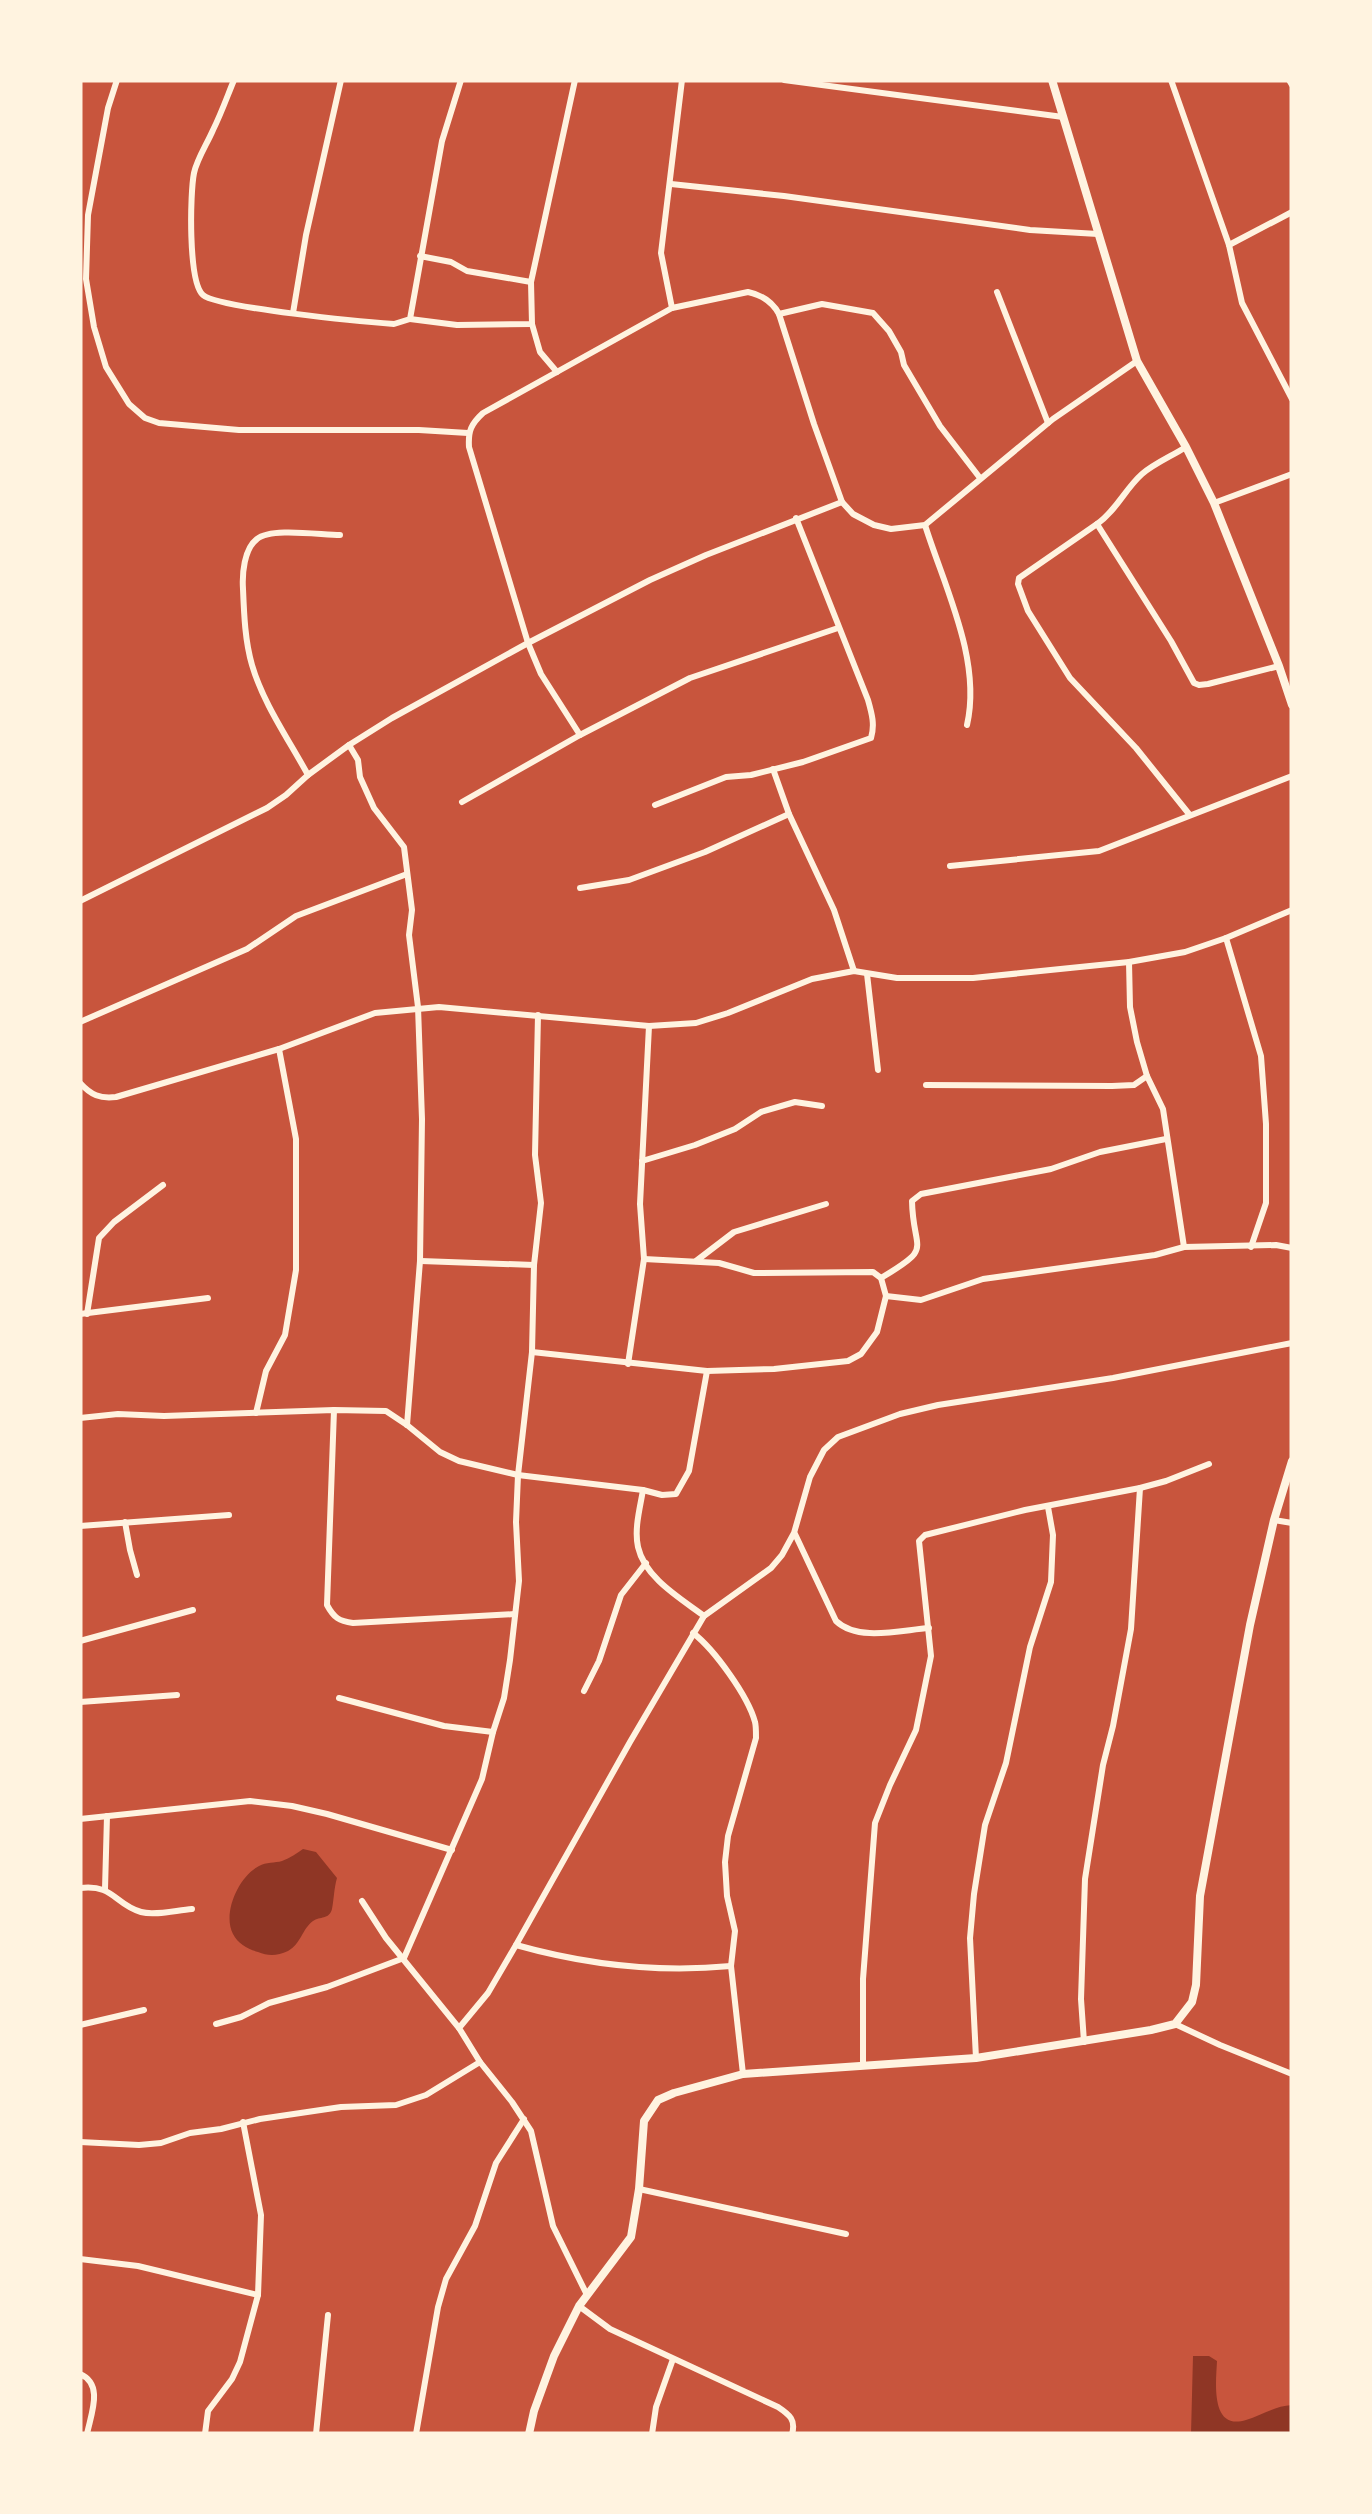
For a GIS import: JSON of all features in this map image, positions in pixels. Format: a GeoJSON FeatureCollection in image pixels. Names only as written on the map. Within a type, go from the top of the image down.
{"type":"FeatureCollection","features":[{"type":"Feature","properties":{"kind":"street"},"geometry":{"type":"LineString","coordinates":[[117,80],[88,215],[86,280],[106,367],[129,404],[145,418],[159,423],[239,430],[468,433]]}},
{"type":"Feature","properties":{"kind":"street"},"geometry":{"type":"LineString","coordinates":[[234,80],[194,171],[190,209],[193,258],[198,289],[206,298],[394,324],[410,320],[532,324]]}},
{"type":"Feature","properties":{"kind":"street"},"geometry":{"type":"LineString","coordinates":[[294,313],[306,234],[341,80]]}},
{"type":"Feature","properties":{"kind":"street"},"geometry":{"type":"LineString","coordinates":[[410,320],[442,141],[460,80]]}},
{"type":"Feature","properties":{"kind":"street"},"geometry":{"type":"LineString","coordinates":[[557,372],[540,352],[532,324],[532,282],[575,80]]}},
{"type":"Feature","properties":{"kind":"street"},"geometry":{"type":"LineString","coordinates":[[672,308],[661,253],[682,80]]}},
{"type":"Feature","properties":{"kind":"street"},"geometry":{"type":"LineString","coordinates":[[784,80],[1063,117]]}},
{"type":"Feature","properties":{"kind":"street"},"geometry":{"type":"LineString","coordinates":[[1052,80],[1137,361],[1214,503],[1292,705]]}},
{"type":"Feature","properties":{"kind":"street"},"geometry":{"type":"LineString","coordinates":[[1171,80],[1229,245],[1242,304],[1292,399]]}},
{"type":"Feature","properties":{"kind":"street"},"geometry":{"type":"LineString","coordinates":[[671,184],[1030,230],[1098,234]]}},
{"type":"Feature","properties":{"kind":"street"},"geometry":{"type":"LineString","coordinates":[[1229,245],[1292,212]]}},
{"type":"Feature","properties":{"kind":"street"},"geometry":{"type":"LineString","coordinates":[[420,256],[450,262],[467,271],[532,282]]}},
{"type":"Feature","properties":{"kind":"street"},"geometry":{"type":"LineString","coordinates":[[580,735],[541,674],[528,643],[468,447],[468,433],[483,414],[672,308],[748,292],[760,295],[780,314],[842,502],[853,514],[874,525],[891,528],[925,525],[1048,424],[1137,361]]}},
{"type":"Feature","properties":{"kind":"street"},"geometry":{"type":"LineString","coordinates":[[997,292],[1048,424]]}},
{"type":"Feature","properties":{"kind":"street"},"geometry":{"type":"LineString","coordinates":[[780,314],[822,304],[873,312],[895,341],[904,365],[940,426],[980,478]]}},
{"type":"Feature","properties":{"kind":"street"},"geometry":{"type":"LineString","coordinates":[[1186,447],[1144,473],[1122,494],[1108,516],[1019,578],[1018,584],[1028,611],[1070,678],[1136,748],[1190,814]]}},
{"type":"Feature","properties":{"kind":"street"},"geometry":{"type":"LineString","coordinates":[[1214,503],[1292,474]]}},
{"type":"Feature","properties":{"kind":"street"},"geometry":{"type":"LineString","coordinates":[[80,901],[267,808],[349,744],[528,643],[650,580],[842,502]]}},
{"type":"Feature","properties":{"kind":"street"},"geometry":{"type":"LineString","coordinates":[[654,805],[726,777],[803,762],[870,738],[873,718],[796,518]]}},
{"type":"Feature","properties":{"kind":"street"},"geometry":{"type":"LineString","coordinates":[[1097,524],[1194,683],[1199,686],[1279,666]]}},
{"type":"Feature","properties":{"kind":"street"},"geometry":{"type":"LineString","coordinates":[[925,525],[952,600],[968,669],[967,725]]}},
{"type":"Feature","properties":{"kind":"street"},"geometry":{"type":"LineString","coordinates":[[308,774],[252,664],[244,624],[242,577],[253,542],[259,536],[340,536]]}},
{"type":"Feature","properties":{"kind":"street"},"geometry":{"type":"LineString","coordinates":[[462,802],[690,678],[838,628]]}},
{"type":"Feature","properties":{"kind":"street"},"geometry":{"type":"LineString","coordinates":[[349,744],[374,808],[404,847],[412,910],[409,935],[418,1008],[422,1118],[420,1261],[407,1425]]}},
{"type":"Feature","properties":{"kind":"street"},"geometry":{"type":"LineString","coordinates":[[773,769],[788,814],[834,910],[854,972]]}},
{"type":"Feature","properties":{"kind":"street"},"geometry":{"type":"LineString","coordinates":[[950,866],[1098,850],[1292,776]]}},
{"type":"Feature","properties":{"kind":"street"},"geometry":{"type":"LineString","coordinates":[[580,888],[628,880],[705,852],[788,814]]}},
{"type":"Feature","properties":{"kind":"street"},"geometry":{"type":"LineString","coordinates":[[80,1022],[247,949],[296,916],[406,874]]}},
{"type":"Feature","properties":{"kind":"street"},"geometry":{"type":"LineString","coordinates":[[80,1083],[103,1098],[116,1097],[279,1048],[375,1012],[439,1007],[649,1026],[696,1022],[728,1014],[812,978],[854,972],[897,978],[973,978],[1129,962],[1185,952],[1292,910]]}},
{"type":"Feature","properties":{"kind":"street"},"geometry":{"type":"LineString","coordinates":[[1226,938],[1261,1056],[1266,1203],[1250,1247]]}},
{"type":"Feature","properties":{"kind":"street"},"geometry":{"type":"LineString","coordinates":[[1129,962],[1130,1006],[1137,1042],[1163,1109],[1184,1246]]}},
{"type":"Feature","properties":{"kind":"street"},"geometry":{"type":"LineString","coordinates":[[868,974],[878,1070]]}},
{"type":"Feature","properties":{"kind":"street"},"geometry":{"type":"LineString","coordinates":[[216,2024],[404,1958],[482,1779],[504,1698],[519,1582],[518,1476],[532,1352],[534,1265],[541,1203],[535,1156],[538,1015]]}},
{"type":"Feature","properties":{"kind":"street"},"geometry":{"type":"LineString","coordinates":[[628,1364],[644,1260],[640,1204],[649,1026]]}},
{"type":"Feature","properties":{"kind":"street"},"geometry":{"type":"LineString","coordinates":[[256,1413],[266,1371],[285,1335],[296,1270],[296,1139],[279,1048]]}},
{"type":"Feature","properties":{"kind":"street"},"geometry":{"type":"LineString","coordinates":[[926,1085],[1112,1086],[1134,1085],[1148,1076]]}},
{"type":"Feature","properties":{"kind":"street"},"geometry":{"type":"LineString","coordinates":[[642,1161],[695,1145],[761,1112],[795,1102],[822,1106]]}},
{"type":"Feature","properties":{"kind":"street"},"geometry":{"type":"LineString","coordinates":[[882,1278],[915,1256],[919,1248],[912,1201],[920,1194],[1051,1170],[1100,1152],[1166,1140]]}},
{"type":"Feature","properties":{"kind":"street"},"geometry":{"type":"LineString","coordinates":[[163,1185],[99,1238],[84,1314],[208,1298]]}},
{"type":"Feature","properties":{"kind":"street"},"geometry":{"type":"LineString","coordinates":[[696,1261],[734,1232],[826,1204]]}},
{"type":"Feature","properties":{"kind":"street"},"geometry":{"type":"LineString","coordinates":[[886,1296],[921,1300],[993,1276],[1154,1255],[1184,1246],[1292,1248]]}},
{"type":"Feature","properties":{"kind":"street"},"geometry":{"type":"LineString","coordinates":[[532,1352],[707,1371],[848,1361],[862,1354],[877,1332],[886,1296],[882,1278],[873,1272],[754,1273],[719,1263],[644,1260]]}},
{"type":"Feature","properties":{"kind":"street"},"geometry":{"type":"LineString","coordinates":[[420,1261],[534,1265]]}},
{"type":"Feature","properties":{"kind":"street"},"geometry":{"type":"LineString","coordinates":[[459,2028],[488,1993],[693,1633],[704,1616],[772,1568],[794,1532],[810,1477],[824,1450],[838,1437],[900,1414],[938,1405],[1112,1378],[1292,1343]]}},
{"type":"Feature","properties":{"kind":"street"},"geometry":{"type":"LineString","coordinates":[[80,1418],[118,1414],[386,1411],[440,1452],[459,1461],[518,1476],[676,1494],[689,1471],[707,1371]]}},
{"type":"Feature","properties":{"kind":"street"},"geometry":{"type":"LineString","coordinates":[[334,1410],[327,1605],[332,1615],[339,1621],[353,1623],[516,1614]]}},
{"type":"Feature","properties":{"kind":"street"},"geometry":{"type":"LineString","coordinates":[[529,2434],[554,2356],[579,2306],[632,2237],[640,2189],[644,2121],[658,2100],[743,2074],[976,2058],[1151,2030],[1174,2024],[1192,2002],[1200,1896],[1250,1626],[1292,1461]]}},
{"type":"Feature","properties":{"kind":"street"},"geometry":{"type":"LineString","coordinates":[[863,2066],[862,1980],[876,1824],[916,1730],[931,1656],[919,1542],[925,1536],[1166,1481],[1208,1464]]}},
{"type":"Feature","properties":{"kind":"street"},"geometry":{"type":"LineString","coordinates":[[1084,2042],[1081,2000],[1085,1879],[1131,1629],[1140,1488]]}},
{"type":"Feature","properties":{"kind":"street"},"geometry":{"type":"LineString","coordinates":[[643,1490],[638,1549],[659,1582],[704,1616]]}},
{"type":"Feature","properties":{"kind":"street"},"geometry":{"type":"LineString","coordinates":[[976,2058],[970,1938],[974,1894],[984,1825],[1006,1763],[1030,1647],[1051,1582],[1048,1506]]}},
{"type":"Feature","properties":{"kind":"street"},"geometry":{"type":"LineString","coordinates":[[80,1526],[229,1515]]}},
{"type":"Feature","properties":{"kind":"street"},"geometry":{"type":"LineString","coordinates":[[1274,1520],[1292,1524]]}},
{"type":"Feature","properties":{"kind":"street"},"geometry":{"type":"LineString","coordinates":[[126,1522],[137,1575]]}},
{"type":"Feature","properties":{"kind":"street"},"geometry":{"type":"LineString","coordinates":[[794,1532],[836,1621],[843,1628],[852,1632],[930,1628]]}},
{"type":"Feature","properties":{"kind":"street"},"geometry":{"type":"LineString","coordinates":[[584,1691],[599,1661],[621,1594],[646,1563]]}},
{"type":"Feature","properties":{"kind":"street"},"geometry":{"type":"LineString","coordinates":[[80,1641],[193,1610]]}},
{"type":"Feature","properties":{"kind":"street"},"geometry":{"type":"LineString","coordinates":[[693,1633],[721,1664],[756,1723],[756,1738],[726,1849],[728,1896],[735,1930],[731,1966],[743,2074]]}},
{"type":"Feature","properties":{"kind":"street"},"geometry":{"type":"LineString","coordinates":[[80,1702],[177,1695]]}},
{"type":"Feature","properties":{"kind":"street"},"geometry":{"type":"LineString","coordinates":[[339,1698],[444,1726],[493,1732]]}},
{"type":"Feature","properties":{"kind":"street"},"geometry":{"type":"LineString","coordinates":[[80,1818],[250,1800],[327,1814],[452,1850]]}},
{"type":"Feature","properties":{"kind":"street"},"geometry":{"type":"LineString","coordinates":[[105,1889],[107,1816]]}},
{"type":"Feature","properties":{"kind":"street"},"geometry":{"type":"LineString","coordinates":[[80,1888],[105,1889],[144,1913],[192,1909]]}},
{"type":"Feature","properties":{"kind":"street"},"geometry":{"type":"LineString","coordinates":[[362,1900],[386,1938],[459,2028],[524,2118],[554,2226],[587,2295]]}},
{"type":"Feature","properties":{"kind":"street"},"geometry":{"type":"LineString","coordinates":[[516,1945],[613,1966],[731,1966]]}},
{"type":"Feature","properties":{"kind":"street"},"geometry":{"type":"LineString","coordinates":[[80,2025],[144,2010]]}},
{"type":"Feature","properties":{"kind":"street"},"geometry":{"type":"LineString","coordinates":[[1174,2024],[1292,2074]]}},
{"type":"Feature","properties":{"kind":"street"},"geometry":{"type":"LineString","coordinates":[[80,2142],[139,2146],[243,2122],[341,2108],[396,2106],[426,2095],[480,2062]]}},
{"type":"Feature","properties":{"kind":"street"},"geometry":{"type":"LineString","coordinates":[[416,2434],[446,2279],[475,2226],[496,2163],[524,2118]]}},
{"type":"Feature","properties":{"kind":"street"},"geometry":{"type":"LineString","coordinates":[[204,2434],[212,2403],[232,2380],[240,2362],[258,2295],[261,2215],[243,2122]]}},
{"type":"Feature","properties":{"kind":"street"},"geometry":{"type":"LineString","coordinates":[[640,2189],[846,2234]]}},
{"type":"Feature","properties":{"kind":"street"},"geometry":{"type":"LineString","coordinates":[[80,2259],[138,2266],[258,2295]]}},
{"type":"Feature","properties":{"kind":"street"},"geometry":{"type":"LineString","coordinates":[[579,2306],[610,2329],[778,2408],[792,2418],[792,2434]]}},
{"type":"Feature","properties":{"kind":"street"},"geometry":{"type":"LineString","coordinates":[[316,2434],[328,2314]]}},
{"type":"Feature","properties":{"kind":"street"},"geometry":{"type":"LineString","coordinates":[[652,2434],[656,2407],[672,2359]]}},
{"type":"Feature","properties":{"kind":"street"},"geometry":{"type":"LineString","coordinates":[[80,2374],[93,2382],[87,2434]]}},
{"type":"Feature","properties":{"kind":"shaded area"},"geometry":{"type":"Polygon","coordinates":[[[303,1849],[316,1852],[337,1878],[331,1912],[313,1921],[284,1953],[265,1954],[244,1946],[235,1938],[230,1925],[231,1906],[239,1886],[259,1866],[282,1861],[303,1849]]]}},
{"type":"Feature","properties":{"kind":"shaded area"},"geometry":{"type":"Polygon","coordinates":[[[1193,2356],[1209,2356],[1217,2361],[1218,2402],[1226,2418],[1246,2420],[1292,2405],[1292,2434],[1191,2434],[1193,2356]]]}}]}
